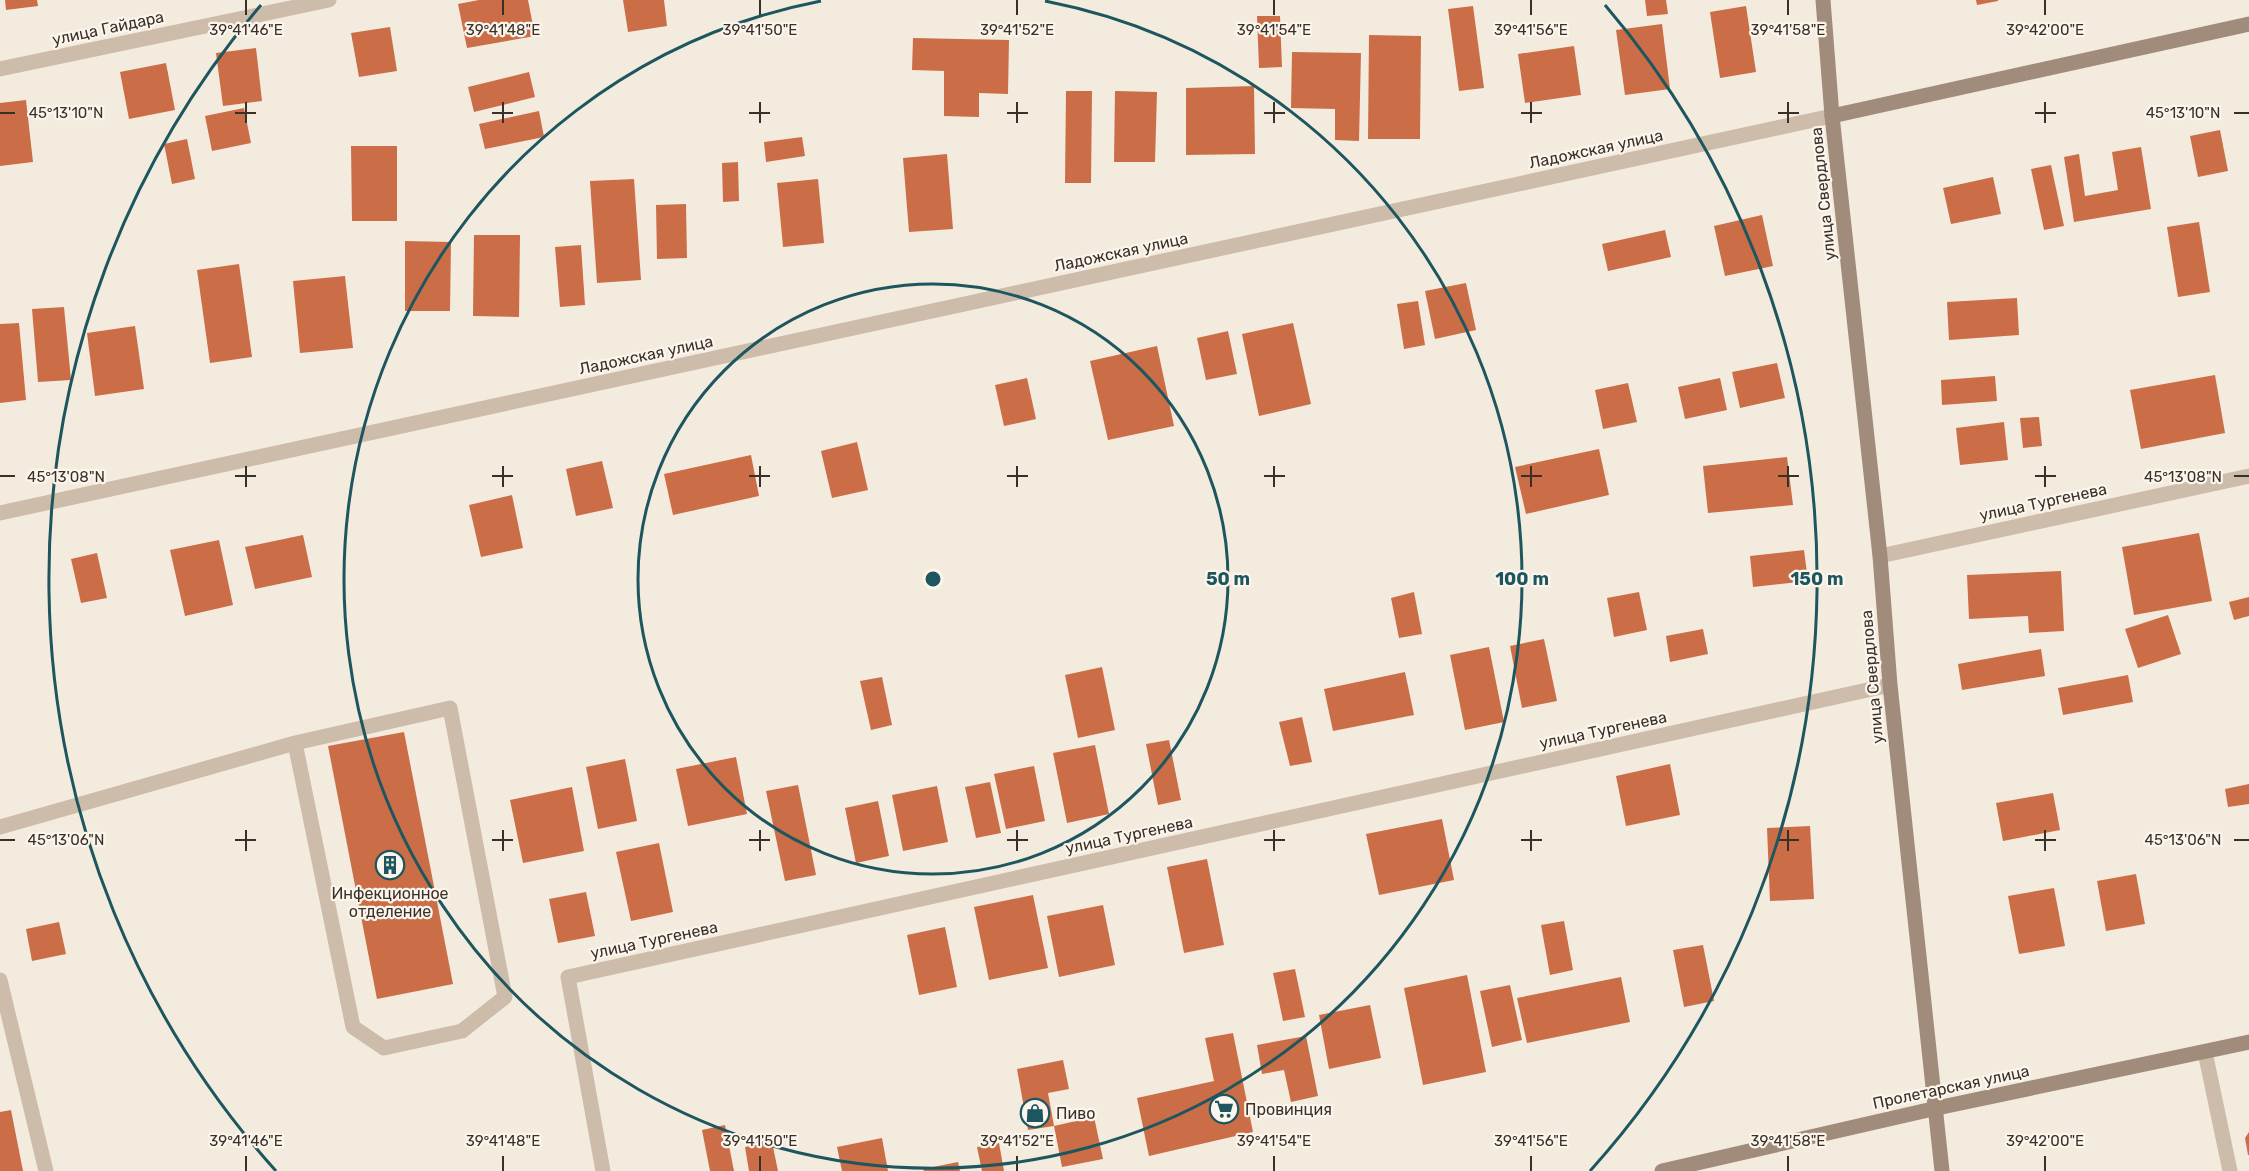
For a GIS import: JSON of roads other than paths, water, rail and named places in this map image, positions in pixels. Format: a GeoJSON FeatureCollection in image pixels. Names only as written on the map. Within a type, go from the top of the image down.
{"type":"FeatureCollection","features":[{"type":"Feature","properties":{"kind":"street","name":"улица Гайдара"},"geometry":{"type":"LineString","coordinates":[[0,69],[329,0]]}},
{"type":"Feature","properties":{"kind":"street","name":"улица Свердлова"},"geometry":{"type":"LineString","coordinates":[[1823,0],[1832,116],[1880,556],[1890,685],[1942,1171]]}},
{"type":"Feature","properties":{"kind":"street","name":"Ладожская улица"},"geometry":{"type":"LineString","coordinates":[[0,513],[2249,24]]}},
{"type":"Feature","properties":{"kind":"street","name":"улица Тургенева"},"geometry":{"type":"LineString","coordinates":[[1880,556],[2249,476]]}},
{"type":"Feature","properties":{"kind":"street","name":"улица Тургенева"},"geometry":{"type":"LineString","coordinates":[[603,1171],[568,977],[1890,685]]}},
{"type":"Feature","properties":{"kind":"street"},"geometry":{"type":"LineString","coordinates":[[0,827],[295,743],[450,708],[505,997],[462,1031],[384,1048],[353,1027],[295,743]]}},
{"type":"Feature","properties":{"kind":"street"},"geometry":{"type":"LineString","coordinates":[[0,980],[46,1171]]}},
{"type":"Feature","properties":{"kind":"street","name":"Пролетарская улица"},"geometry":{"type":"LineString","coordinates":[[1662,1171],[1937,1108],[2249,1042]]}},
{"type":"Feature","properties":{"kind":"street"},"geometry":{"type":"LineString","coordinates":[[2205,1052],[2230,1171]]}},
{"type":"Feature","properties":{"kind":"place","name":"Инфекционное отделение"},"geometry":{"type":"Point","coordinates":[390,865]}},
{"type":"Feature","properties":{"kind":"place","name":"Провинция"},"geometry":{"type":"Point","coordinates":[1224,1109]}},
{"type":"Feature","properties":{"kind":"place","name":"Пиво"},"geometry":{"type":"Point","coordinates":[1035,1113]}}]}
